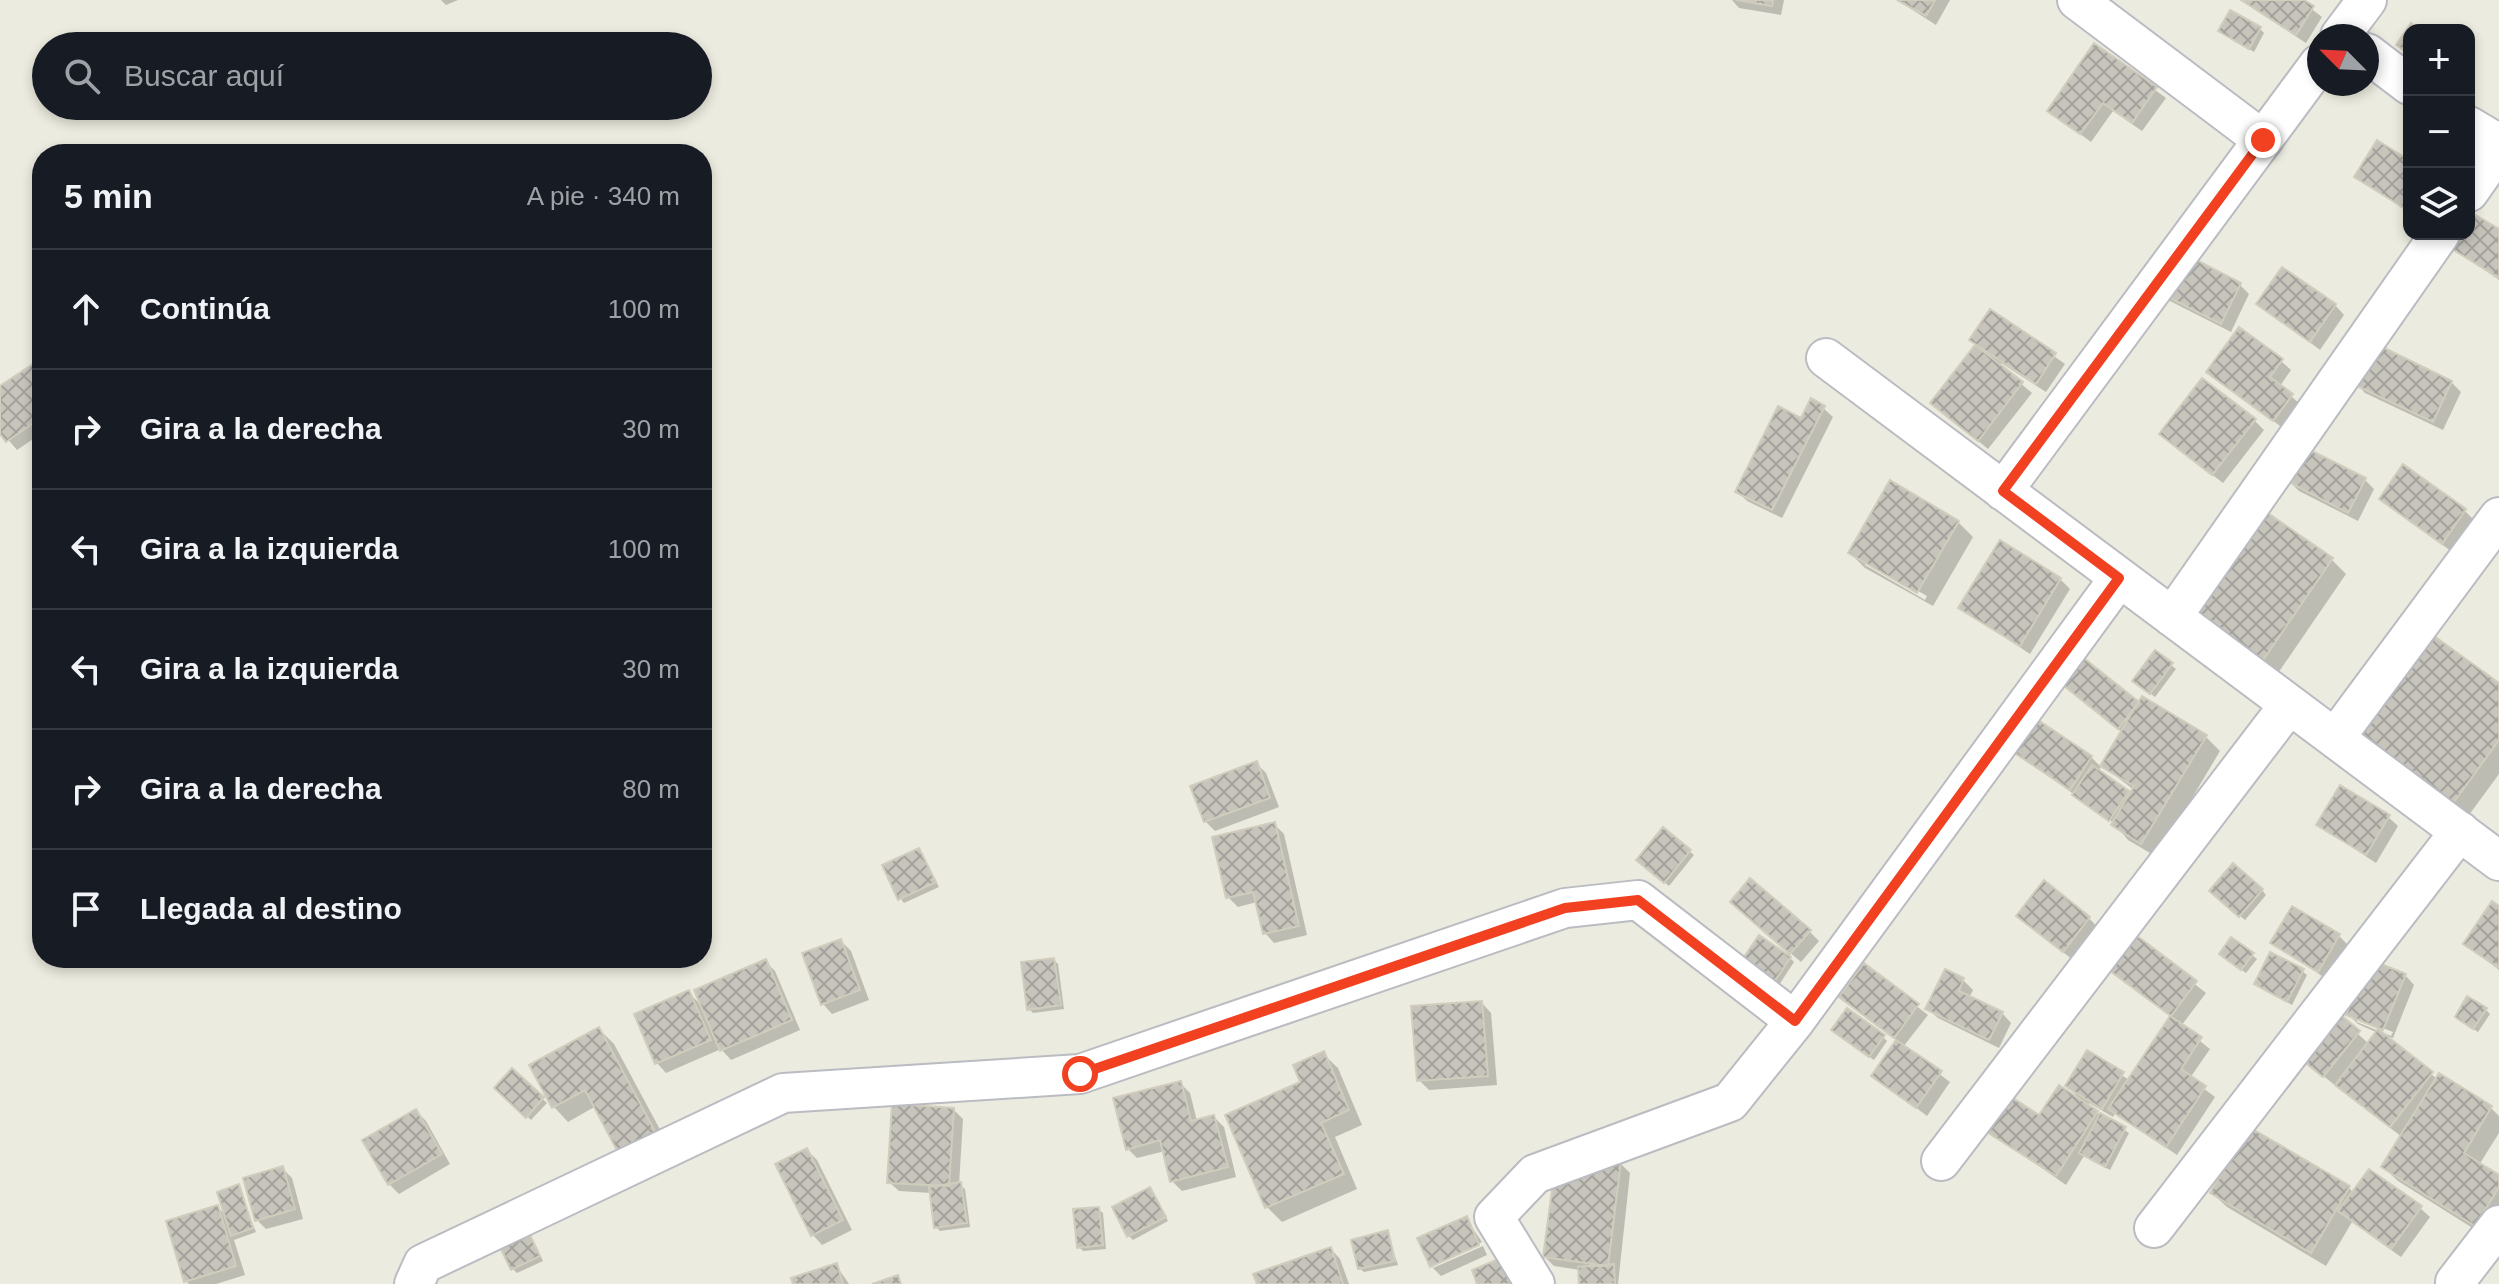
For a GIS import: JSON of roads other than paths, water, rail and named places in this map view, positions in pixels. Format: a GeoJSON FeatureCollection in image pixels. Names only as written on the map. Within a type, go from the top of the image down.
{"type":"FeatureCollection","features":[{"type":"Feature","properties":{"kind":"street"},"geometry":{"type":"LineString","coordinates":[[2356,24],[2367,0]]}},
{"type":"Feature","properties":{"kind":"street"},"geometry":{"type":"LineString","coordinates":[[2096,5],[2263,140]]}},
{"type":"Feature","properties":{"kind":"street"},"geometry":{"type":"LineString","coordinates":[[2379,63],[2403,81]]}},
{"type":"Feature","properties":{"kind":"street"},"geometry":{"type":"LineString","coordinates":[[2003,491],[2307,80]]}},
{"type":"Feature","properties":{"kind":"street"},"geometry":{"type":"LineString","coordinates":[[2475,130],[2499,147],[2475,183]]}},
{"type":"Feature","properties":{"kind":"street"},"geometry":{"type":"LineString","coordinates":[[2172,617],[2436,240]]}},
{"type":"Feature","properties":{"kind":"street"},"geometry":{"type":"LineString","coordinates":[[1826,358],[2499,861]]}},
{"type":"Feature","properties":{"kind":"street"},"geometry":{"type":"LineString","coordinates":[[2335,738],[2499,517]]}},
{"type":"Feature","properties":{"kind":"street"},"geometry":{"type":"LineString","coordinates":[[1535,1284],[1494,1217],[1535,1174],[1730,1102],[1795,1021],[2119,578]]}},
{"type":"Feature","properties":{"kind":"street"},"geometry":{"type":"LineString","coordinates":[[1941,1161],[2289,705]]}},
{"type":"Feature","properties":{"kind":"street"},"geometry":{"type":"LineString","coordinates":[[2154,1228],[2460,831]]}},
{"type":"Feature","properties":{"kind":"street"},"geometry":{"type":"LineString","coordinates":[[414,1284],[423,1264],[783,1093],[1080,1074],[1565,908],[1638,900],[1795,1021]]}},
{"type":"Feature","properties":{"kind":"street"},"geometry":{"type":"LineString","coordinates":[[2455,1282],[2499,1225]]}}]}
